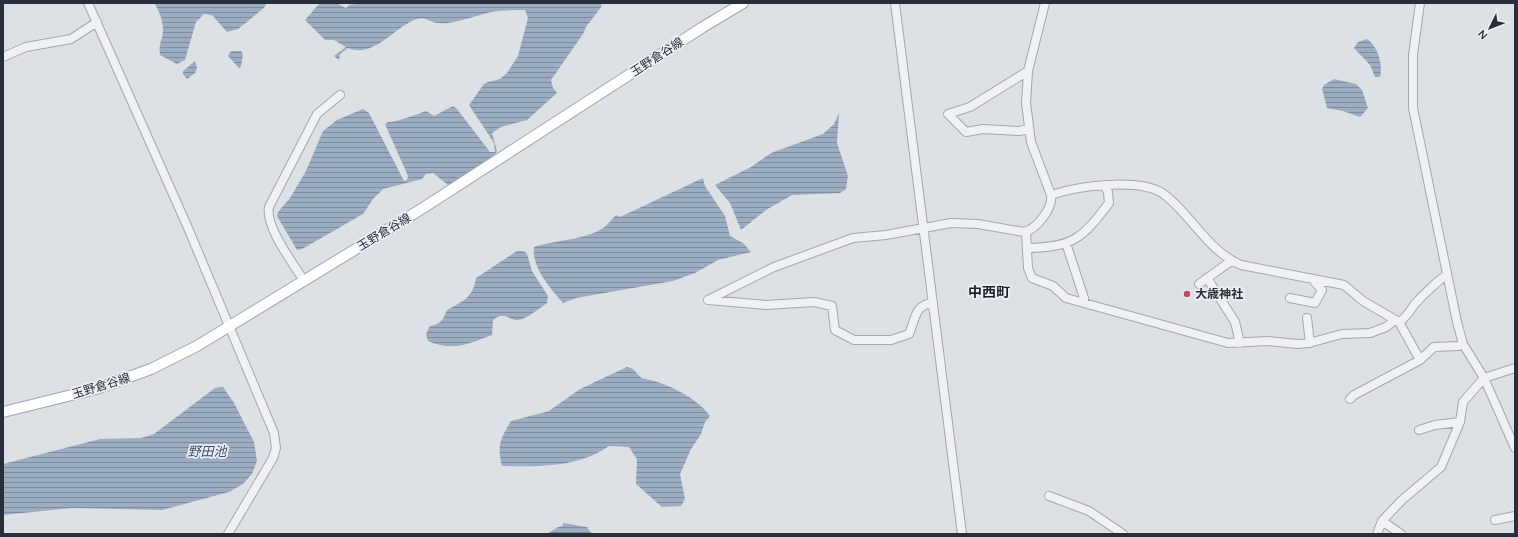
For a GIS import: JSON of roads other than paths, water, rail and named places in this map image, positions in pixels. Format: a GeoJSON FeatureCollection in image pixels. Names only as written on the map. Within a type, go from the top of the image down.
{"type":"FeatureCollection","features":[{"type":"Feature","properties":{"kind":"main road","name":"玉野倉谷線"},"geometry":{"type":"LineString","coordinates":[[3,412],[96,389],[151,369],[230,326],[423,208],[703,27],[743,3]]}},
{"type":"Feature","properties":{"kind":"street"},"geometry":{"type":"LineString","coordinates":[[88,3],[188,228],[274,433],[276,448],[273,458],[228,534]]}},
{"type":"Feature","properties":{"kind":"street"},"geometry":{"type":"LineString","coordinates":[[895,3],[962,534]]}},
{"type":"Feature","properties":{"kind":"street"},"geometry":{"type":"LineString","coordinates":[[1026,232],[1047,213],[1052,203],[1051,195],[1028,129],[1026,103],[1028,71],[1045,3]]}},
{"type":"Feature","properties":{"kind":"street"},"geometry":{"type":"LineString","coordinates":[[1420,3],[1413,54],[1412,108],[1447,275],[1463,344],[1484,378],[1515,448]]}},
{"type":"Feature","properties":{"kind":"street"},"geometry":{"type":"LineString","coordinates":[[3,57],[26,47],[70,39],[97,22]]}},
{"type":"Feature","properties":{"kind":"street"},"geometry":{"type":"LineString","coordinates":[[1028,71],[970,107],[948,114],[966,132],[983,129],[1020,131],[1028,129]]}},
{"type":"Feature","properties":{"kind":"street"},"geometry":{"type":"LineString","coordinates":[[304,281],[272,226],[268,214],[269,206],[317,114],[340,95]]}},
{"type":"Feature","properties":{"kind":"street"},"geometry":{"type":"LineString","coordinates":[[1051,195],[1078,188],[1104,185],[1132,185],[1152,188],[1159,191],[1166,196],[1210,242],[1231,260],[1241,265],[1344,285],[1363,301],[1397,321],[1420,360]]}},
{"type":"Feature","properties":{"kind":"street"},"geometry":{"type":"LineString","coordinates":[[1027,248],[1046,247],[1066,243],[1080,237],[1086,232],[1109,203],[1108,192],[1104,185]]}},
{"type":"Feature","properties":{"kind":"street"},"geometry":{"type":"LineString","coordinates":[[933,303],[925,304],[918,309],[909,334],[891,340],[854,340],[835,330],[832,306],[814,302],[766,304],[708,300],[774,267],[842,240],[886,235],[951,223],[978,224],[1026,232]]}},
{"type":"Feature","properties":{"kind":"street"},"geometry":{"type":"LineString","coordinates":[[1026,232],[1028,268],[1032,278],[1053,286],[1066,298],[1228,343],[1268,341],[1297,344],[1310,343],[1342,334],[1370,333],[1404,318],[1415,304],[1447,275]]}},
{"type":"Feature","properties":{"kind":"street"},"geometry":{"type":"LineString","coordinates":[[1066,243],[1084,303]]}},
{"type":"Feature","properties":{"kind":"street"},"geometry":{"type":"LineString","coordinates":[[1198,284],[1231,260]]}},
{"type":"Feature","properties":{"kind":"street"},"geometry":{"type":"LineString","coordinates":[[1207,278],[1234,322],[1240,343]]}},
{"type":"Feature","properties":{"kind":"street"},"geometry":{"type":"LineString","coordinates":[[1290,298],[1315,303],[1322,290],[1312,279]]}},
{"type":"Feature","properties":{"kind":"street"},"geometry":{"type":"LineString","coordinates":[[1307,318],[1310,343]]}},
{"type":"Feature","properties":{"kind":"street"},"geometry":{"type":"LineString","coordinates":[[1350,399],[1420,360],[1434,347],[1458,346],[1463,344]]}},
{"type":"Feature","properties":{"kind":"street"},"geometry":{"type":"LineString","coordinates":[[1377,534],[1382,520],[1402,500],[1441,467],[1460,422],[1463,402],[1484,378],[1515,368]]}},
{"type":"Feature","properties":{"kind":"street"},"geometry":{"type":"LineString","coordinates":[[1419,430],[1435,425],[1460,422]]}},
{"type":"Feature","properties":{"kind":"street"},"geometry":{"type":"LineString","coordinates":[[1049,496],[1089,511],[1123,534]]}},
{"type":"Feature","properties":{"kind":"street"},"geometry":{"type":"LineString","coordinates":[[1495,520],[1515,516]]}},
{"type":"Feature","properties":{"kind":"street"},"geometry":{"type":"LineString","coordinates":[[1382,520],[1401,534]]}},
{"type":"Feature","properties":{"kind":"water"},"geometry":{"type":"Polygon","coordinates":[[[154,3],[267,3],[264,8],[238,29],[227,32],[212,15],[204,14],[196,22],[185,60],[177,64],[160,55],[163,27],[158,9],[154,3]]]}},
{"type":"Feature","properties":{"kind":"water"},"geometry":{"type":"Polygon","coordinates":[[[320,3],[336,3],[346,8],[349,5],[362,3],[600,3],[602,6],[586,27],[583,34],[551,80],[553,88],[557,93],[527,120],[501,127],[492,133],[497,151],[493,157],[448,185],[433,173],[426,174],[422,179],[383,189],[373,199],[363,214],[302,249],[297,250],[277,216],[278,212],[290,198],[306,171],[323,131],[337,120],[363,109],[369,113],[404,181],[407,180],[408,176],[385,124],[388,122],[401,120],[426,111],[434,116],[453,106],[457,109],[490,152],[495,152],[494,143],[469,105],[484,84],[500,79],[507,73],[518,56],[528,18],[525,10],[504,10],[443,23],[420,18],[404,25],[382,42],[374,46],[357,50],[348,48],[340,54],[339,60],[334,56],[346,47],[334,40],[325,40],[305,20],[320,3]]]}},
{"type":"Feature","properties":{"kind":"water"},"geometry":{"type":"Polygon","coordinates":[[[1367,39],[1374,46],[1379,56],[1381,67],[1380,77],[1375,77],[1370,65],[1354,48],[1358,42],[1367,39]]]}},
{"type":"Feature","properties":{"kind":"water"},"geometry":{"type":"Polygon","coordinates":[[[231,51],[241,51],[243,54],[241,67],[239,68],[228,56],[231,51]]]}},
{"type":"Feature","properties":{"kind":"water"},"geometry":{"type":"Polygon","coordinates":[[[195,61],[197,68],[195,73],[187,79],[183,74],[183,71],[195,61]]]}},
{"type":"Feature","properties":{"kind":"water"},"geometry":{"type":"Polygon","coordinates":[[[1334,79],[1356,84],[1362,90],[1368,108],[1360,117],[1343,111],[1327,108],[1322,89],[1324,85],[1334,79]]]}},
{"type":"Feature","properties":{"kind":"water"},"geometry":{"type":"Polygon","coordinates":[[[839,113],[837,143],[848,176],[846,189],[840,193],[792,195],[766,210],[741,230],[730,203],[715,185],[751,167],[771,153],[823,134],[834,124],[839,113]]]}},
{"type":"Feature","properties":{"kind":"water"},"geometry":{"type":"Polygon","coordinates":[[[703,178],[705,186],[725,216],[730,236],[743,243],[751,252],[718,260],[695,273],[673,281],[576,298],[563,303],[543,277],[536,262],[534,247],[596,232],[607,225],[616,215],[620,217],[703,178]]]}},
{"type":"Feature","properties":{"kind":"water"},"geometry":{"type":"Polygon","coordinates":[[[517,251],[524,251],[527,254],[532,271],[548,296],[547,303],[522,319],[514,320],[505,316],[498,317],[493,320],[492,335],[468,344],[460,346],[445,346],[428,341],[426,334],[430,326],[439,323],[443,319],[447,310],[470,295],[475,285],[476,278],[517,251]]]}},
{"type":"Feature","properties":{"kind":"water"},"geometry":{"type":"Polygon","coordinates":[[[627,367],[633,369],[642,378],[664,384],[686,395],[706,410],[710,416],[705,422],[701,434],[691,449],[680,474],[685,499],[681,506],[662,507],[636,484],[637,459],[629,447],[609,446],[598,453],[572,462],[544,466],[502,466],[500,443],[511,421],[549,411],[580,389],[627,367]]]}},
{"type":"Feature","properties":{"kind":"water","name":"野田池"},"geometry":{"type":"Polygon","coordinates":[[[223,387],[234,403],[254,442],[257,461],[252,474],[243,484],[229,492],[162,510],[72,508],[3,515],[3,464],[100,439],[141,438],[154,434],[215,388],[223,387]]]}},
{"type":"Feature","properties":{"kind":"water"},"geometry":{"type":"Polygon","coordinates":[[[563,523],[587,527],[592,534],[547,534],[558,527],[563,526],[563,523]]]}},
{"type":"Feature","properties":{"kind":"place","name":"大歳神社"},"geometry":{"type":"Point","coordinates":[1187,294]}},
{"type":"Feature","properties":{"kind":"district","name":"中西町"},"geometry":{"type":"Point","coordinates":[989,292]}}]}
